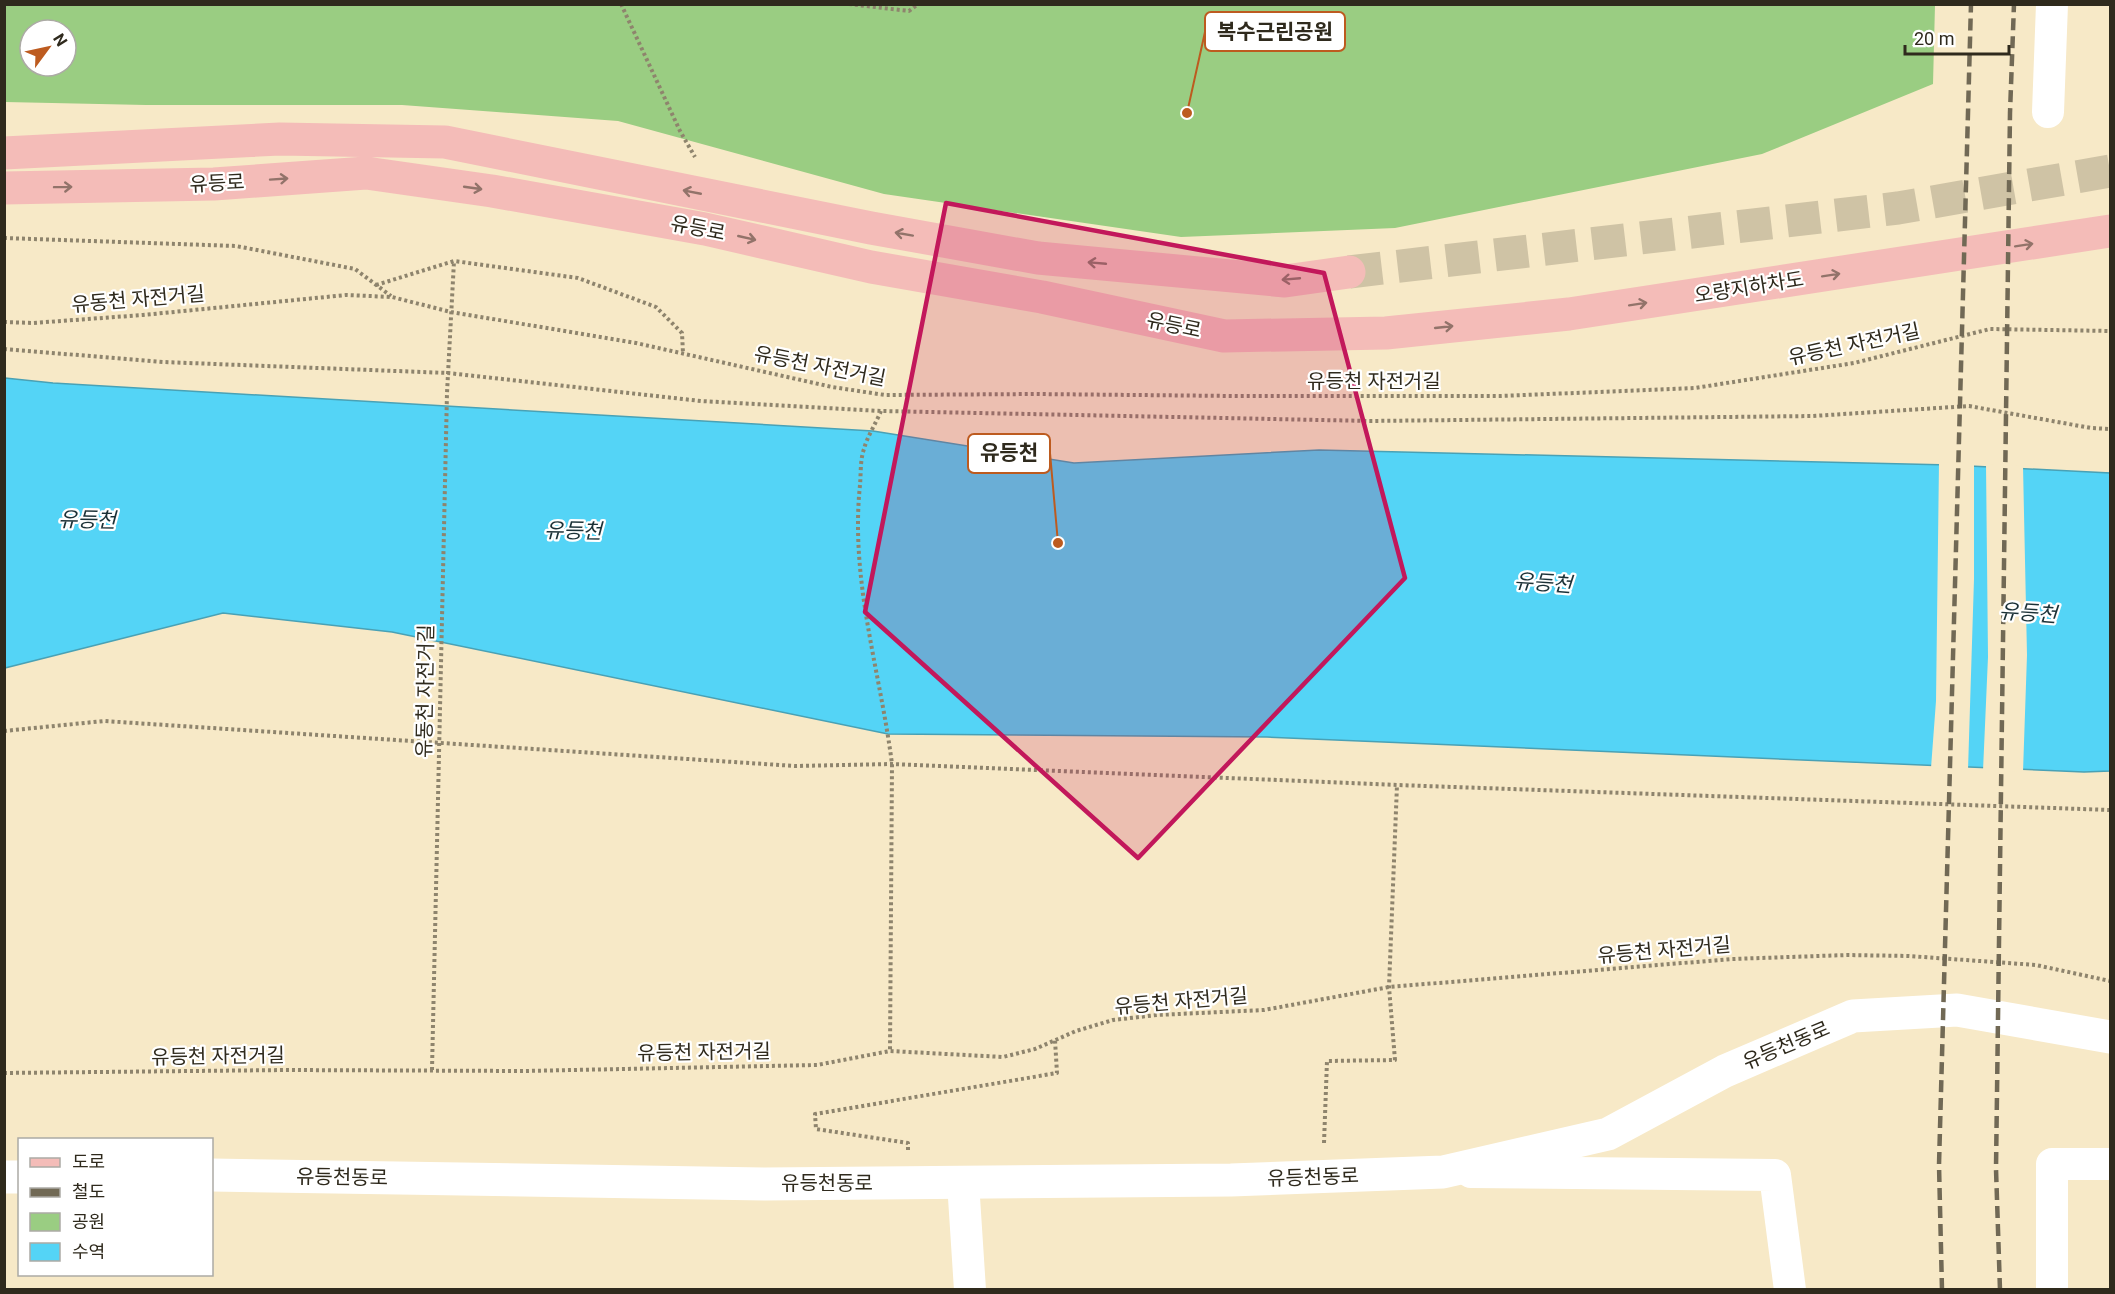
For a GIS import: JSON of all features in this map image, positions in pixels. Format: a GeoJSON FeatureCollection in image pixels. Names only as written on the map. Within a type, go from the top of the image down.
{"type":"FeatureCollection","features":[{"type":"Feature","properties":{"kind":"main road","name":"유등로"},"geometry":{"type":"LineString","coordinates":[[4,153],[280,139],[445,142],[1038,258],[1285,281],[1349,272]]}},
{"type":"Feature","properties":{"kind":"main road","name":"유등로"},"geometry":{"type":"LineString","coordinates":[[4,188],[214,184],[366,173],[492,191],[705,229],[871,267],[1042,297],[1224,336],[1386,333]]}},
{"type":"Feature","properties":{"kind":"main road","name":"오량지하차도"},"geometry":{"type":"LineString","coordinates":[[1386,333],[1569,314],[2110,231]]}},
{"type":"Feature","properties":{"kind":"main road","name":"유등천동로"},"geometry":{"type":"LineString","coordinates":[[213,1175],[765,1184],[1231,1180],[1443,1172],[1608,1134],[1725,1071],[1853,1016],[1957,1010],[2110,1037]]}},
{"type":"Feature","properties":{"kind":"street"},"geometry":{"type":"LineString","coordinates":[[2048,112],[2052,4]]}},
{"type":"Feature","properties":{"kind":"street"},"geometry":{"type":"LineString","coordinates":[[2052,1290],[2052,1164],[2110,1164]]}},
{"type":"Feature","properties":{"kind":"street","name":"유등천동로"},"geometry":{"type":"LineString","coordinates":[[1443,1172],[1775,1175],[1790,1290]]}},
{"type":"Feature","properties":{"kind":"street"},"geometry":{"type":"LineString","coordinates":[[963,1182],[970,1290]]}},
{"type":"Feature","properties":{"kind":"path"},"geometry":{"type":"LineString","coordinates":[[621,4],[680,131],[717,197]]}},
{"type":"Feature","properties":{"kind":"path"},"geometry":{"type":"LineString","coordinates":[[849,4],[909,11],[918,4]]}},
{"type":"Feature","properties":{"kind":"path"},"geometry":{"type":"LineString","coordinates":[[4,238],[236,246],[355,269],[392,297]]}},
{"type":"Feature","properties":{"kind":"path"},"geometry":{"type":"LineString","coordinates":[[376,285],[454,261],[578,278],[656,307],[682,333],[683,353]]}},
{"type":"Feature","properties":{"kind":"path","name":"유동천 자전거길"},"geometry":{"type":"LineString","coordinates":[[432,1070],[447,393],[454,261]]}},
{"type":"Feature","properties":{"kind":"path","name":"유동천 자전거길"},"geometry":{"type":"LineString","coordinates":[[4,322],[33,323],[132,316],[346,295],[392,297],[451,312],[636,343]]}},
{"type":"Feature","properties":{"kind":"path","name":"유등천 자전거길"},"geometry":{"type":"LineString","coordinates":[[636,343],[832,387],[885,395],[1501,396],[1695,388],[1854,363],[1990,329],[2110,331]]}},
{"type":"Feature","properties":{"kind":"path"},"geometry":{"type":"LineString","coordinates":[[4,349],[163,362],[448,373],[701,401],[881,411],[1382,421],[1813,416],[1969,406],[2091,428],[2110,429]]}},
{"type":"Feature","properties":{"kind":"path"},"geometry":{"type":"LineString","coordinates":[[881,411],[864,449],[857,510],[858,561],[869,643],[892,764],[890,1051]]}},
{"type":"Feature","properties":{"kind":"path"},"geometry":{"type":"LineString","coordinates":[[4,731],[104,721],[795,766],[892,764],[1398,785],[2110,810]]}},
{"type":"Feature","properties":{"kind":"path"},"geometry":{"type":"LineString","coordinates":[[1324,1147],[1328,1060],[1395,1060],[1389,987],[1398,785]]}},
{"type":"Feature","properties":{"kind":"path","name":"유등천 자전거길"},"geometry":{"type":"LineString","coordinates":[[4,1073],[525,1071],[817,1065],[890,1051],[1004,1057],[1035,1049],[1076,1031],[1113,1020],[1157,1015],[1264,1010],[1389,987],[1732,959],[1847,955],[1909,956],[2036,965],[2110,981]]}},
{"type":"Feature","properties":{"kind":"path"},"geometry":{"type":"LineString","coordinates":[[907,1183],[908,1143],[816,1129],[815,1114],[1057,1073],[1055,1040]]}},
{"type":"Feature","properties":{"kind":"highlighted area"},"geometry":{"type":"Polygon","coordinates":[[[946,203],[1324,273],[1405,578],[1138,858],[865,612],[946,203]]]}},
{"type":"Feature","properties":{"kind":"green space"},"geometry":{"type":"Polygon","coordinates":[[[5,4],[1935,4],[1933,84],[1762,154],[1395,228],[1181,237],[884,194],[618,121],[402,105],[146,105],[5,102],[5,4]]]}},
{"type":"Feature","properties":{"kind":"water","name":"유등천"},"geometry":{"type":"Polygon","coordinates":[[[5,378],[53,383],[873,431],[1074,463],[1319,450],[1950,465],[2110,473],[2110,771],[2084,772],[1267,737],[888,734],[392,632],[223,613],[5,668],[5,378]]]}},
{"type":"Feature","properties":{"kind":"pier"},"geometry":{"type":"Polygon","coordinates":[[[1939,462],[1974,463],[1974,579],[1968,770],[1931,768],[1936,701],[1939,462]]]}},
{"type":"Feature","properties":{"kind":"pier"},"geometry":{"type":"Polygon","coordinates":[[[1986,464],[2023,466],[2027,655],[2023,772],[1983,771],[1988,657],[1986,464]]]}},
{"type":"Feature","properties":{"kind":"tunnel"},"geometry":{"type":"LineString","coordinates":[[1349,272],[1898,208],[2110,171]]}},
{"type":"Feature","properties":{"kind":"railway"},"geometry":{"type":"LineString","coordinates":[[1942,1290],[1939,1165],[1971,4]]}},
{"type":"Feature","properties":{"kind":"railway"},"geometry":{"type":"LineString","coordinates":[[2000,1290],[1996,1169],[2010,113],[2014,4]]}},
{"type":"Feature","properties":{"kind":"place","name":"복수근린공원"},"geometry":{"type":"Point","coordinates":[1187,113]}},
{"type":"Feature","properties":{"kind":"place","name":"유등천"},"geometry":{"type":"Point","coordinates":[1058,543]}}]}
